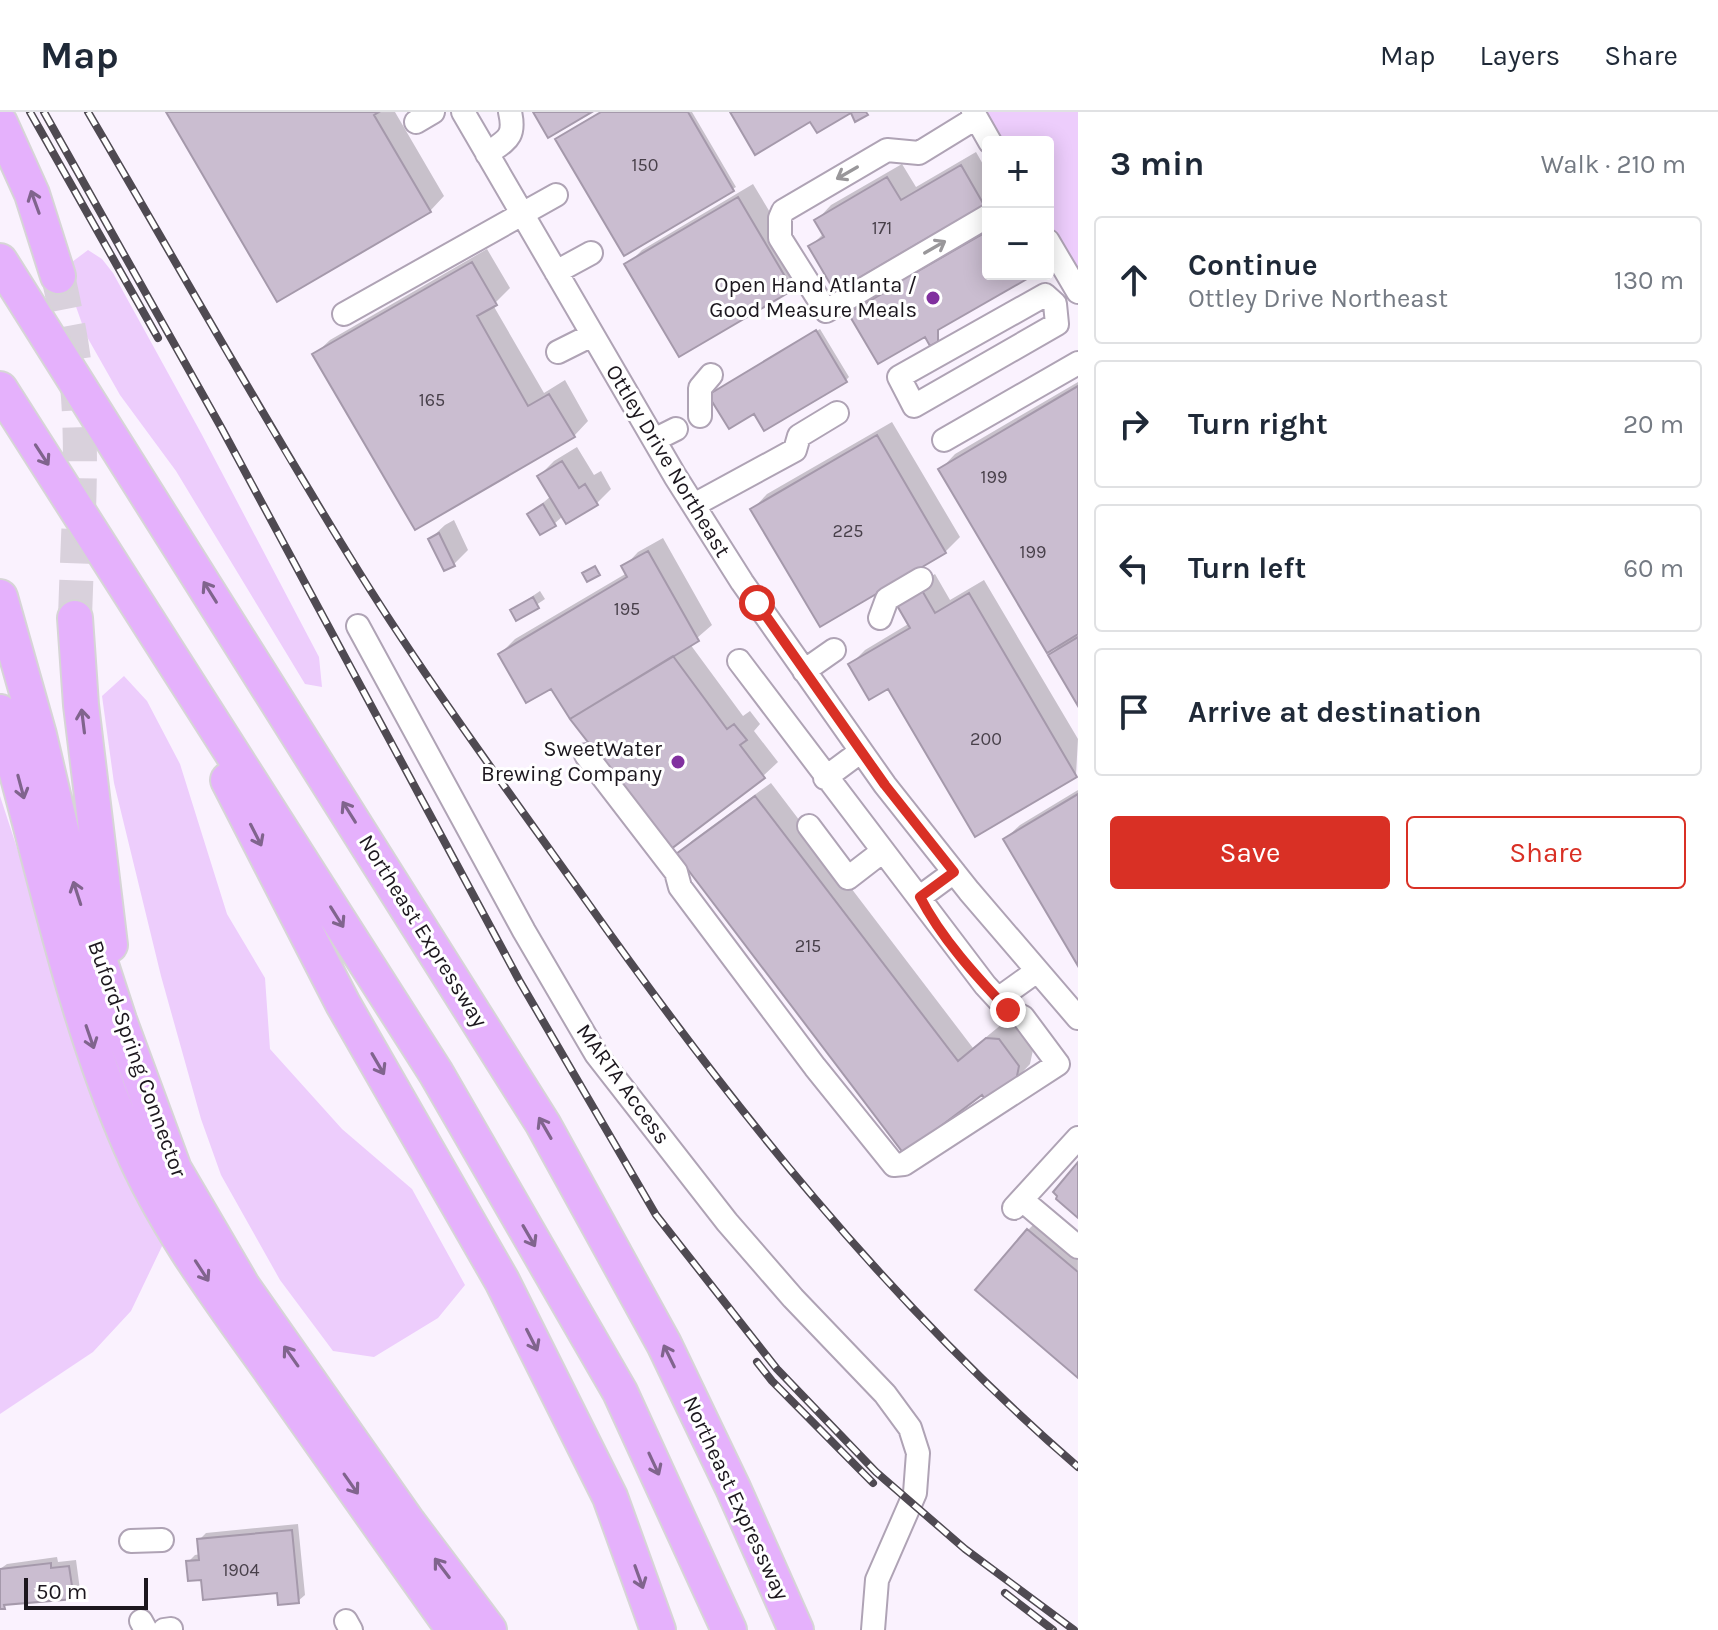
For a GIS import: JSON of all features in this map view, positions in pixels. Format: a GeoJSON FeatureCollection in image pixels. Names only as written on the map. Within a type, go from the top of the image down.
{"type":"FeatureCollection","features":[{"type":"Feature","properties":{"kind":"highway"},"geometry":{"type":"LineString","coordinates":[[0,123],[32,194],[58,276]]}},
{"type":"Feature","properties":{"kind":"highway","name":"Northeast Expressway"},"geometry":{"type":"LineString","coordinates":[[0,261],[543,1124],[664,1344],[796,1630]]}},
{"type":"Feature","properties":{"kind":"highway"},"geometry":{"type":"LineString","coordinates":[[0,389],[436,1073],[612,1378],[729,1630]]}},
{"type":"Feature","properties":{"kind":"highway"},"geometry":{"type":"LineString","coordinates":[[130,592],[343,1004],[502,1281],[610,1497],[658,1630]]}},
{"type":"Feature","properties":{"kind":"highway","name":"Buford-Spring Connector"},"geometry":{"type":"LineString","coordinates":[[0,597],[39,735],[72,876],[119,1020],[174,1169],[243,1287],[407,1521],[489,1630]]}},
{"type":"Feature","properties":{"kind":"highway"},"geometry":{"type":"LineString","coordinates":[[75,618],[81,705],[119,1020]]}},
{"type":"Feature","properties":{"kind":"highway","name":"Buford-Spring Connector"},"geometry":{"type":"LineString","coordinates":[[0,712],[73,989],[105,1083],[132,1149],[162,1207],[226,1308],[454,1630]]}},
{"type":"Feature","properties":{"kind":"street","name":"Ottley Drive Northeast"},"geometry":{"type":"LineString","coordinates":[[463,112],[654,440],[674,488],[694,505],[860,752],[954,872],[1037,971],[1075,1010]]}},
{"type":"Feature","properties":{"kind":"street"},"geometry":{"type":"LineString","coordinates":[[487,154],[510,137],[513,126],[510,112]]}},
{"type":"Feature","properties":{"kind":"street"},"geometry":{"type":"LineString","coordinates":[[982,220],[826,311],[780,238],[783,211],[887,150],[919,153],[975,115],[987,136]]}},
{"type":"Feature","properties":{"kind":"street"},"geometry":{"type":"LineString","coordinates":[[344,314],[556,195]]}},
{"type":"Feature","properties":{"kind":"street"},"geometry":{"type":"LineString","coordinates":[[1054,251],[1077,290],[1055,304]]}},
{"type":"Feature","properties":{"kind":"street"},"geometry":{"type":"LineString","coordinates":[[556,272],[591,253]]}},
{"type":"Feature","properties":{"kind":"street"},"geometry":{"type":"LineString","coordinates":[[1045,295],[1055,304],[1057,324],[914,406],[899,377],[1045,295]]}},
{"type":"Feature","properties":{"kind":"street"},"geometry":{"type":"LineString","coordinates":[[558,352],[592,335]]}},
{"type":"Feature","properties":{"kind":"street"},"geometry":{"type":"LineString","coordinates":[[944,440],[1078,363]]}},
{"type":"Feature","properties":{"kind":"street"},"geometry":{"type":"LineString","coordinates":[[700,416],[700,388],[711,375]]}},
{"type":"Feature","properties":{"kind":"street"},"geometry":{"type":"LineString","coordinates":[[694,505],[795,450],[799,436],[837,413]]}},
{"type":"Feature","properties":{"kind":"street"},"geometry":{"type":"LineString","coordinates":[[654,440],[676,429]]}},
{"type":"Feature","properties":{"kind":"street"},"geometry":{"type":"LineString","coordinates":[[880,618],[887,599],[921,579]]}},
{"type":"Feature","properties":{"kind":"street","name":"MARTA Access"},"geometry":{"type":"LineString","coordinates":[[358,626],[524,931],[596,1054],[727,1222],[793,1298],[885,1394],[910,1428],[918,1453],[915,1493],[877,1580],[873,1630]]}},
{"type":"Feature","properties":{"kind":"street"},"geometry":{"type":"LineString","coordinates":[[804,671],[834,650]]}},
{"type":"Feature","properties":{"kind":"street"},"geometry":{"type":"LineString","coordinates":[[586,755],[676,872],[680,887],[815,1067],[894,1165],[904,1164],[1058,1064],[1023,1017],[1008,1010],[998,999],[929,913],[920,897],[825,778],[739,661]]}},
{"type":"Feature","properties":{"kind":"street"},"geometry":{"type":"LineString","coordinates":[[825,778],[860,752]]}},
{"type":"Feature","properties":{"kind":"street"},"geometry":{"type":"LineString","coordinates":[[809,826],[848,878],[883,851]]}},
{"type":"Feature","properties":{"kind":"street"},"geometry":{"type":"LineString","coordinates":[[920,897],[954,872]]}},
{"type":"Feature","properties":{"kind":"street"},"geometry":{"type":"LineString","coordinates":[[998,999],[1037,971]]}},
{"type":"Feature","properties":{"kind":"street"},"geometry":{"type":"LineString","coordinates":[[1078,1138],[1018,1204],[1078,1247]]}},
{"type":"Feature","properties":{"kind":"street"},"geometry":{"type":"LineString","coordinates":[[131,1541],[162,1540]]}},
{"type":"Feature","properties":{"kind":"street"},"geometry":{"type":"LineString","coordinates":[[164,1630],[171,1629]]}},
{"type":"Feature","properties":{"kind":"shaded area"},"geometry":{"type":"Polygon","coordinates":[[[984,112],[1078,112],[1078,273],[1054,232],[1054,136],[998,136],[984,112]]]}},
{"type":"Feature","properties":{"kind":"shaded area"},"geometry":{"type":"Polygon","coordinates":[[[88,250],[102,259],[113,273],[201,433],[319,657],[322,687],[305,684],[176,471],[120,395],[86,335],[68,284],[72,262],[88,250]]]}},
{"type":"Feature","properties":{"kind":"shaded area"},"geometry":{"type":"Polygon","coordinates":[[[124,676],[147,701],[180,764],[227,914],[265,978],[270,1049],[342,1129],[412,1189],[465,1285],[438,1318],[374,1357],[333,1351],[280,1280],[221,1175],[201,1119],[161,976],[114,783],[102,696],[124,676]]]}},
{"type":"Feature","properties":{"kind":"shaded area"},"geometry":{"type":"Polygon","coordinates":[[[0,796],[126,1181],[164,1242],[131,1311],[93,1352],[0,1414],[0,796]]]}},
{"type":"Feature","properties":{"kind":"building"},"geometry":{"type":"Polygon","coordinates":[[[166,112],[379,112],[374,115],[431,212],[277,302],[166,112]]]}},
{"type":"Feature","properties":{"kind":"building"},"geometry":{"type":"Polygon","coordinates":[[[533,112],[592,112],[548,138],[533,112]]]}},
{"type":"Feature","properties":{"kind":"building"},"geometry":{"type":"Polygon","coordinates":[[[601,112],[688,112],[734,191],[624,256],[555,139],[601,112]]]}},
{"type":"Feature","properties":{"kind":"building"},"geometry":{"type":"Polygon","coordinates":[[[730,112],[866,112],[868,115],[855,122],[851,113],[817,133],[810,122],[755,155],[730,112]]]}},
{"type":"Feature","properties":{"kind":"building"},"geometry":{"type":"Polygon","coordinates":[[[961,165],[982,206],[835,292],[808,246],[824,237],[814,220],[887,177],[901,200],[961,165]]]}},
{"type":"Feature","properties":{"kind":"building"},"geometry":{"type":"Polygon","coordinates":[[[738,197],[793,290],[679,357],[624,264],[738,197]]]}},
{"type":"Feature","properties":{"kind":"building","name":"Open Hand Atlanta / Good Measure Meals"},"geometry":{"type":"Polygon","coordinates":[[[982,234],[982,280],[1025,280],[938,330],[938,342],[930,346],[925,337],[878,364],[848,313],[894,287],[890,280],[908,269],[911,275],[982,234]]]}},
{"type":"Feature","properties":{"kind":"building"},"geometry":{"type":"Polygon","coordinates":[[[472,262],[497,305],[477,316],[528,406],[549,394],[575,437],[415,530],[312,354],[472,262]]]}},
{"type":"Feature","properties":{"kind":"building"},"geometry":{"type":"Polygon","coordinates":[[[816,330],[847,382],[764,431],[754,414],[729,429],[708,395],[816,330]]]}},
{"type":"Feature","properties":{"kind":"building"},"geometry":{"type":"Polygon","coordinates":[[[1078,386],[1078,634],[1047,653],[938,469],[1078,386]]]}},
{"type":"Feature","properties":{"kind":"building"},"geometry":{"type":"Polygon","coordinates":[[[877,435],[946,553],[820,627],[750,509],[877,435]]]}},
{"type":"Feature","properties":{"kind":"building"},"geometry":{"type":"Polygon","coordinates":[[[562,461],[579,488],[585,484],[598,505],[566,524],[537,476],[562,461]]]}},
{"type":"Feature","properties":{"kind":"building"},"geometry":{"type":"Polygon","coordinates":[[[543,504],[556,526],[540,535],[527,514],[543,504]]]}},
{"type":"Feature","properties":{"kind":"building"},"geometry":{"type":"Polygon","coordinates":[[[439,533],[455,566],[444,571],[428,539],[439,533]]]}},
{"type":"Feature","properties":{"kind":"building","name":"SweetWater Brewing Company"},"geometry":{"type":"Polygon","coordinates":[[[648,551],[699,641],[570,719],[551,689],[526,703],[498,654],[627,577],[621,566],[648,551]]]}},
{"type":"Feature","properties":{"kind":"building"},"geometry":{"type":"Polygon","coordinates":[[[595,566],[600,575],[587,582],[582,573],[595,566]]]}},
{"type":"Feature","properties":{"kind":"building"},"geometry":{"type":"Polygon","coordinates":[[[920,587],[935,613],[969,593],[1077,777],[975,837],[888,689],[869,700],[848,664],[910,628],[895,602],[920,587]]]}},
{"type":"Feature","properties":{"kind":"building"},"geometry":{"type":"Polygon","coordinates":[[[533,597],[539,608],[516,621],[510,610],[533,597]]]}},
{"type":"Feature","properties":{"kind":"building"},"geometry":{"type":"Polygon","coordinates":[[[1078,637],[1078,706],[1048,655],[1078,637]]]}},
{"type":"Feature","properties":{"kind":"building","name":"SweetWater Brewing Company"},"geometry":{"type":"Polygon","coordinates":[[[673,656],[727,729],[734,724],[747,740],[740,745],[765,778],[671,849],[570,719],[673,656]]]}},
{"type":"Feature","properties":{"kind":"building"},"geometry":{"type":"Polygon","coordinates":[[[1078,794],[1078,966],[1003,839],[1078,794]]]}},
{"type":"Feature","properties":{"kind":"building"},"geometry":{"type":"Polygon","coordinates":[[[755,796],[958,1061],[986,1038],[999,1039],[1019,1066],[1016,1081],[987,1102],[982,1095],[904,1154],[676,854],[755,796]]]}},
{"type":"Feature","properties":{"kind":"building"},"geometry":{"type":"Polygon","coordinates":[[[1078,1162],[1078,1218],[1056,1199],[1053,1192],[1078,1162]]]}},
{"type":"Feature","properties":{"kind":"building"},"geometry":{"type":"Polygon","coordinates":[[[1027,1229],[1078,1272],[1078,1378],[975,1290],[1027,1229]]]}},
{"type":"Feature","properties":{"kind":"building"},"geometry":{"type":"Polygon","coordinates":[[[292,1530],[299,1603],[278,1605],[277,1593],[203,1600],[201,1580],[188,1581],[186,1561],[199,1560],[197,1539],[292,1530]]]}},
{"type":"Feature","properties":{"kind":"building"},"geometry":{"type":"Polygon","coordinates":[[[51,1563],[51,1568],[69,1566],[74,1599],[4,1605],[5,1609],[0,1609],[0,1569],[51,1563]]]}},
{"type":"Feature","properties":{"kind":"tunnel"},"geometry":{"type":"LineString","coordinates":[[58,276],[77,382],[80,480],[75,618]]}},
{"type":"Feature","properties":{"kind":"railway"},"geometry":{"type":"LineString","coordinates":[[30,112],[158,338]]}},
{"type":"Feature","properties":{"kind":"railway"},"geometry":{"type":"LineString","coordinates":[[44,112],[222,429],[519,980],[656,1215],[777,1369],[876,1472],[965,1549],[1074,1630]]}},
{"type":"Feature","properties":{"kind":"railway"},"geometry":{"type":"LineString","coordinates":[[88,112],[359,572],[469,737],[640,975],[754,1125],[876,1269],[1008,1404],[1078,1467]]}},
{"type":"Feature","properties":{"kind":"railway"},"geometry":{"type":"LineString","coordinates":[[757,1362],[873,1483]]}},
{"type":"Feature","properties":{"kind":"railway"},"geometry":{"type":"LineString","coordinates":[[1005,1593],[1053,1630]]}},
{"type":"Feature","properties":{"kind":"place","name":"Open Hand Atlanta / Good Measure Meals"},"geometry":{"type":"Point","coordinates":[933,298]}},
{"type":"Feature","properties":{"kind":"place","name":"SweetWater Brewing Company"},"geometry":{"type":"Point","coordinates":[678,762]}},
{"type":"Feature","properties":{"kind":"route"},"geometry":{"type":"LineString","coordinates":[[757,603],[852,740],[954,872],[920,897],[985,985],[1008,1010]]}}]}
